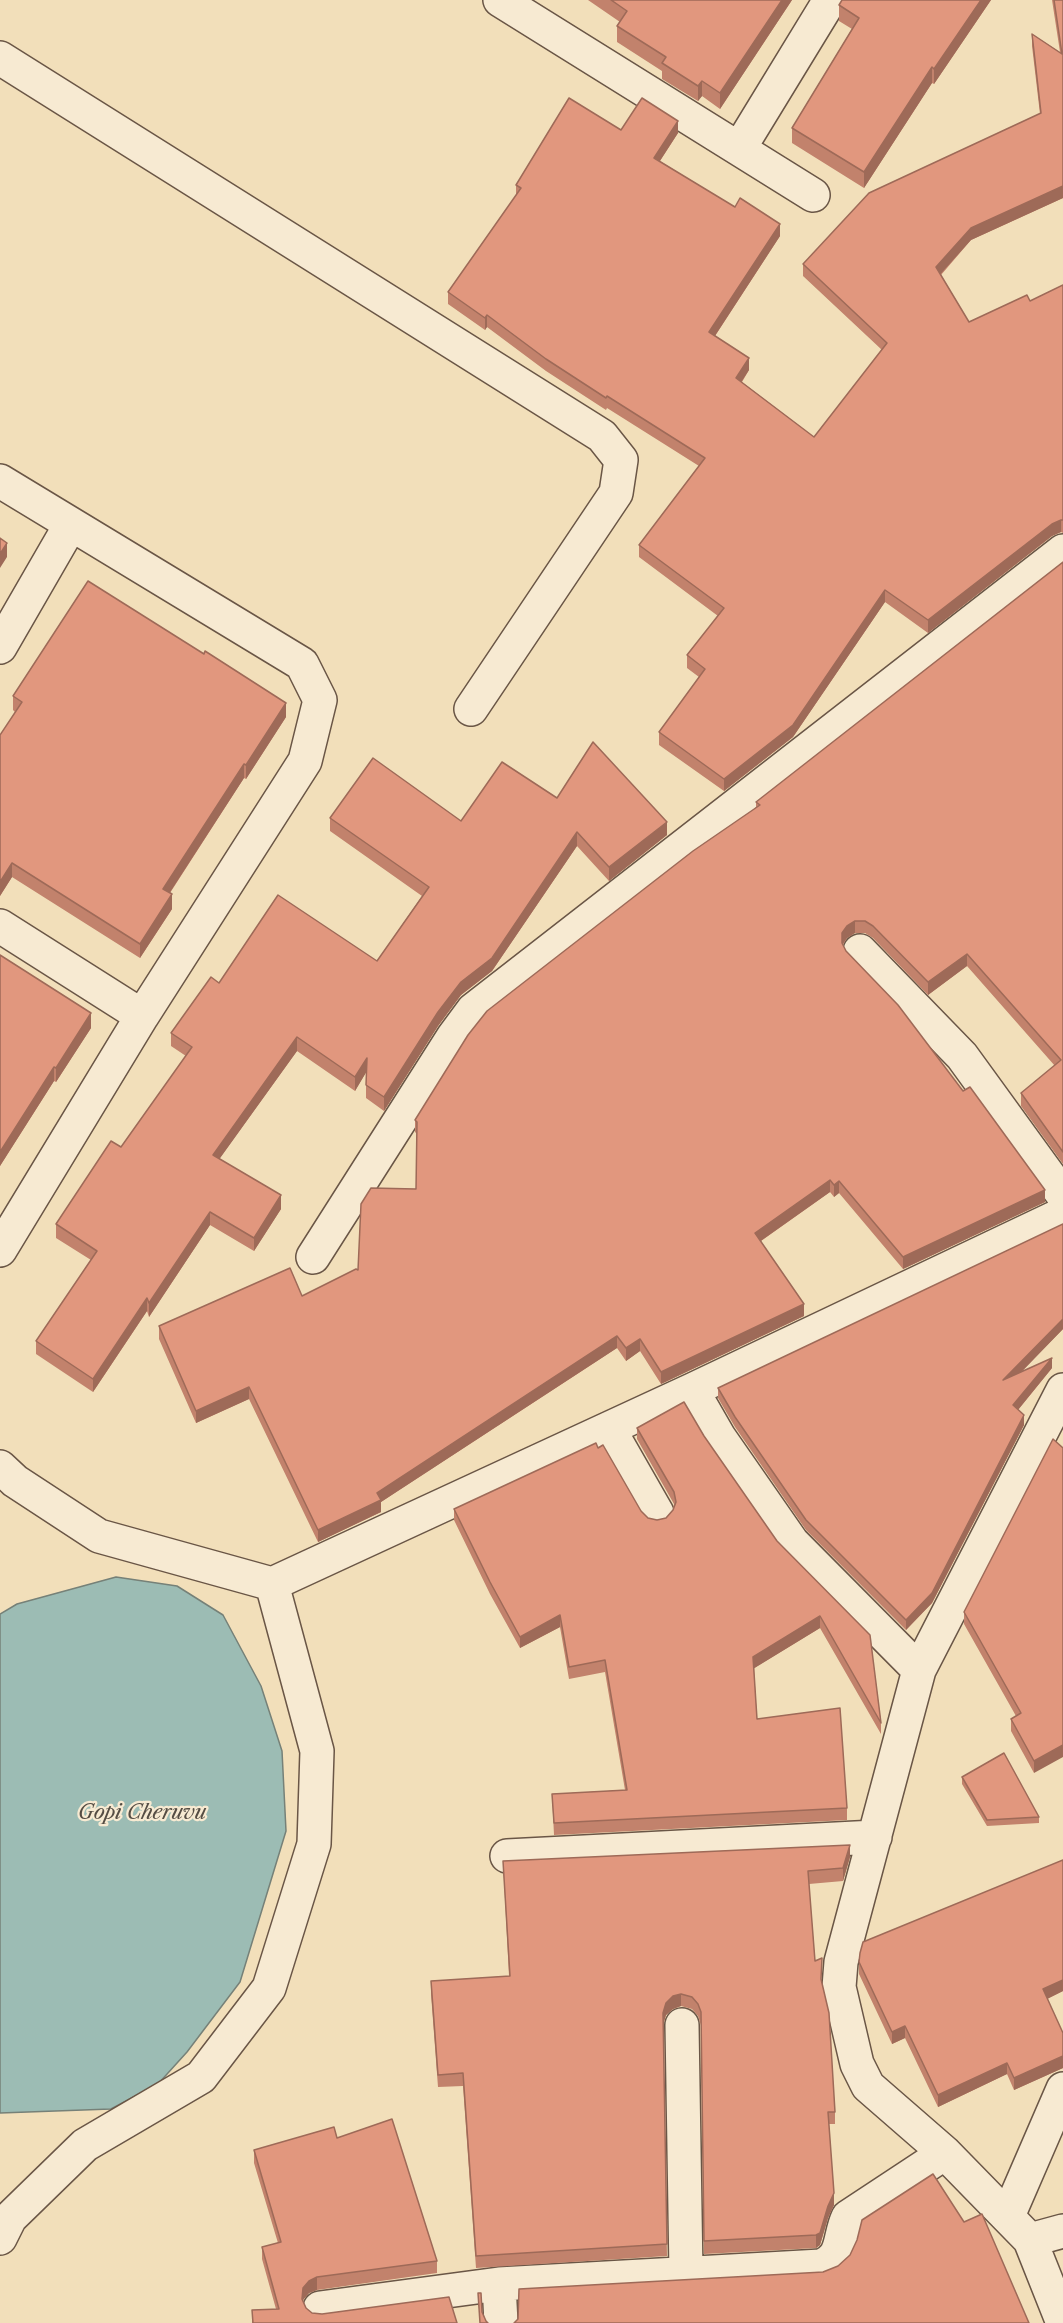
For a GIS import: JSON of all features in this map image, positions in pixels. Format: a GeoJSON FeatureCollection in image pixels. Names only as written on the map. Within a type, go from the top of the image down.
{"type":"FeatureCollection","features":[{"type":"Feature","properties":{"kind":"street"},"geometry":{"type":"LineString","coordinates":[[500,0],[813,195]]}},
{"type":"Feature","properties":{"kind":"street"},"geometry":{"type":"LineString","coordinates":[[739,149],[830,0]]}},
{"type":"Feature","properties":{"kind":"street"},"geometry":{"type":"LineString","coordinates":[[0,58],[602,436],[621,460],[616,493],[471,709]]}},
{"type":"Feature","properties":{"kind":"street"},"geometry":{"type":"LineString","coordinates":[[0,481],[302,664],[320,700],[305,761],[142,1016],[0,1251]]}},
{"type":"Feature","properties":{"kind":"street"},"geometry":{"type":"LineString","coordinates":[[0,647],[71,524]]}},
{"type":"Feature","properties":{"kind":"street"},"geometry":{"type":"LineString","coordinates":[[313,1257],[453,1037],[473,1010],[1063,551]]}},
{"type":"Feature","properties":{"kind":"street"},"geometry":{"type":"LineString","coordinates":[[0,926],[142,1016]]}},
{"type":"Feature","properties":{"kind":"street"},"geometry":{"type":"LineString","coordinates":[[860,951],[963,1056],[1063,1195]]}},
{"type":"Feature","properties":{"kind":"street"},"geometry":{"type":"LineString","coordinates":[[0,1467],[15,1481],[99,1536],[272,1584],[609,1429],[1063,1214]]}},
{"type":"Feature","properties":{"kind":"street"},"geometry":{"type":"LineString","coordinates":[[692,1390],[719,1437],[792,1542],[919,1670]]}},
{"type":"Feature","properties":{"kind":"street"},"geometry":{"type":"LineString","coordinates":[[1060,1402],[919,1670],[841,1962],[839,1987],[857,2064],[868,2086],[945,2154],[1030,2240],[1062,2323]]}},
{"type":"Feature","properties":{"kind":"street"},"geometry":{"type":"LineString","coordinates":[[609,1429],[657,1513]]}},
{"type":"Feature","properties":{"kind":"street"},"geometry":{"type":"LineString","coordinates":[[0,2238],[10,2218],[85,2145],[201,2077],[269,1988],[314,1844],[317,1751],[272,1584]]}},
{"type":"Feature","properties":{"kind":"street"},"geometry":{"type":"LineString","coordinates":[[507,1856],[875,1838]]}},
{"type":"Feature","properties":{"kind":"street"},"geometry":{"type":"LineString","coordinates":[[682,2025],[686,2273]]}},
{"type":"Feature","properties":{"kind":"street"},"geometry":{"type":"LineString","coordinates":[[1008,2216],[1063,2090]]}},
{"type":"Feature","properties":{"kind":"street"},"geometry":{"type":"LineString","coordinates":[[320,2308],[499,2284],[821,2265],[832,2261],[838,2253],[848,2217],[945,2154]]}},
{"type":"Feature","properties":{"kind":"street"},"geometry":{"type":"LineString","coordinates":[[1030,2240],[1063,2231]]}},
{"type":"Feature","properties":{"kind":"street"},"geometry":{"type":"LineString","coordinates":[[499,2284],[501,2323]]}},
{"type":"Feature","properties":{"kind":"water","name":"Gopi Cheruvu"},"geometry":{"type":"Polygon","coordinates":[[[116,1577],[177,1586],[223,1615],[261,1686],[282,1751],[286,1831],[240,1982],[187,2052],[158,2084],[111,2109],[0,2113],[0,1614],[17,1604],[116,1577]]]}},
{"type":"Feature","properties":{"kind":"building"},"geometry":{"type":"Polygon","coordinates":[[[611,0],[782,0],[720,93],[702,81],[698,86],[662,63],[666,57],[617,26],[627,11],[611,0]]]}},
{"type":"Feature","properties":{"kind":"building"},"geometry":{"type":"Polygon","coordinates":[[[842,0],[981,0],[934,69],[932,67],[864,172],[792,128],[859,18],[839,5],[842,0]]]}},
{"type":"Feature","properties":{"kind":"building"},"geometry":{"type":"Polygon","coordinates":[[[1054,0],[1063,0],[1063,186],[971,228],[936,267],[969,322],[1027,295],[1030,301],[1063,285],[1063,520],[1052,524],[928,620],[885,590],[793,725],[724,779],[659,732],[705,669],[687,655],[724,608],[639,545],[705,458],[607,396],[606,398],[546,359],[487,315],[485,318],[448,292],[521,188],[516,185],[569,98],[621,130],[642,98],[678,121],[654,158],[735,207],[740,198],[780,224],[709,332],[749,358],[736,378],[814,437],[887,343],[803,264],[869,193],[1041,113],[1032,34],[1062,54],[1054,0]]]}},
{"type":"Feature","properties":{"kind":"building"},"geometry":{"type":"Polygon","coordinates":[[[0,538],[7,543],[0,554],[0,538]]]}},
{"type":"Feature","properties":{"kind":"building"},"geometry":{"type":"Polygon","coordinates":[[[1063,562],[1063,1152],[1021,1093],[1061,1060],[967,954],[928,982],[873,926],[865,921],[855,921],[842,933],[842,943],[846,951],[898,1005],[963,1091],[970,1087],[1045,1190],[903,1257],[839,1181],[834,1185],[830,1180],[755,1233],[804,1304],[661,1372],[640,1339],[626,1348],[617,1336],[377,1493],[381,1500],[318,1530],[249,1387],[196,1411],[159,1326],[290,1268],[302,1296],[358,1270],[361,1204],[371,1188],[416,1189],[417,1122],[415,1120],[468,1035],[487,1011],[693,851],[760,805],[756,802],[1063,562]]]}},
{"type":"Feature","properties":{"kind":"building"},"geometry":{"type":"Polygon","coordinates":[[[88,581],[286,703],[163,889],[172,894],[140,944],[12,863],[0,882],[0,735],[22,702],[13,696],[88,581]]]}},
{"type":"Feature","properties":{"kind":"building"},"geometry":{"type":"Polygon","coordinates":[[[593,742],[667,822],[609,867],[577,832],[492,958],[461,982],[438,1012],[384,1097],[366,1085],[367,1058],[355,1077],[297,1037],[213,1155],[281,1195],[254,1238],[210,1212],[149,1303],[147,1298],[93,1379],[36,1341],[97,1251],[56,1224],[111,1141],[121,1147],[192,1047],[171,1033],[211,977],[219,983],[278,895],[377,961],[429,887],[330,818],[373,758],[461,821],[502,762],[557,798],[593,742]]]}},
{"type":"Feature","properties":{"kind":"building"},"geometry":{"type":"Polygon","coordinates":[[[0,955],[91,1013],[0,1152],[0,955]]]}},
{"type":"Feature","properties":{"kind":"building"},"geometry":{"type":"Polygon","coordinates":[[[1063,1224],[1063,1319],[1003,1380],[1052,1358],[1013,1405],[1024,1415],[932,1593],[906,1620],[806,1520],[735,1417],[718,1388],[1063,1224]]]}},
{"type":"Feature","properties":{"kind":"building"},"geometry":{"type":"Polygon","coordinates":[[[684,1402],[704,1436],[777,1541],[870,1635],[881,1723],[820,1616],[753,1657],[757,1719],[840,1708],[847,1808],[554,1823],[552,1794],[627,1790],[605,1660],[569,1667],[560,1615],[520,1637],[454,1509],[596,1443],[598,1448],[603,1445],[641,1511],[648,1518],[657,1520],[666,1518],[676,1502],[674,1492],[637,1428],[684,1402]]]}},
{"type":"Feature","properties":{"kind":"building"},"geometry":{"type":"Polygon","coordinates":[[[1053,1439],[1063,1448],[1063,1745],[1034,1761],[1011,1719],[1021,1713],[964,1612],[1053,1439]]]}},
{"type":"Feature","properties":{"kind":"building"},"geometry":{"type":"Polygon","coordinates":[[[1004,1753],[1039,1817],[987,1820],[962,1777],[1004,1753]]]}},
{"type":"Feature","properties":{"kind":"building"},"geometry":{"type":"Polygon","coordinates":[[[850,1845],[843,1868],[808,1871],[815,1961],[822,1958],[821,1979],[829,2013],[835,2112],[828,2112],[834,2193],[820,2233],[704,2241],[701,2012],[692,1997],[681,1994],[673,1996],[666,2003],[663,2013],[667,2244],[476,2256],[463,2073],[438,2075],[431,1981],[510,1976],[503,1861],[850,1845]]]}},
{"type":"Feature","properties":{"kind":"building"},"geometry":{"type":"Polygon","coordinates":[[[1063,1860],[1063,1980],[1043,1989],[1063,2033],[1063,2056],[1014,2078],[1007,2063],[938,2095],[905,2026],[892,2032],[859,1962],[863,1942],[1063,1860]]]}},
{"type":"Feature","properties":{"kind":"building"},"geometry":{"type":"Polygon","coordinates":[[[392,2119],[437,2261],[317,2277],[303,2288],[302,2299],[306,2308],[312,2313],[322,2314],[449,2297],[457,2323],[253,2323],[252,2310],[279,2309],[262,2247],[281,2242],[254,2150],[334,2127],[337,2138],[392,2119]]]}},
{"type":"Feature","properties":{"kind":"building"},"geometry":{"type":"Polygon","coordinates":[[[933,2174],[964,2222],[982,2214],[1029,2323],[514,2323],[518,2319],[519,2289],[823,2272],[838,2266],[850,2255],[862,2220],[933,2174]]]}},
{"type":"Feature","properties":{"kind":"building"},"geometry":{"type":"Polygon","coordinates":[[[478,2293],[481,2293],[482,2312],[488,2323],[480,2323],[478,2293]]]}}]}
